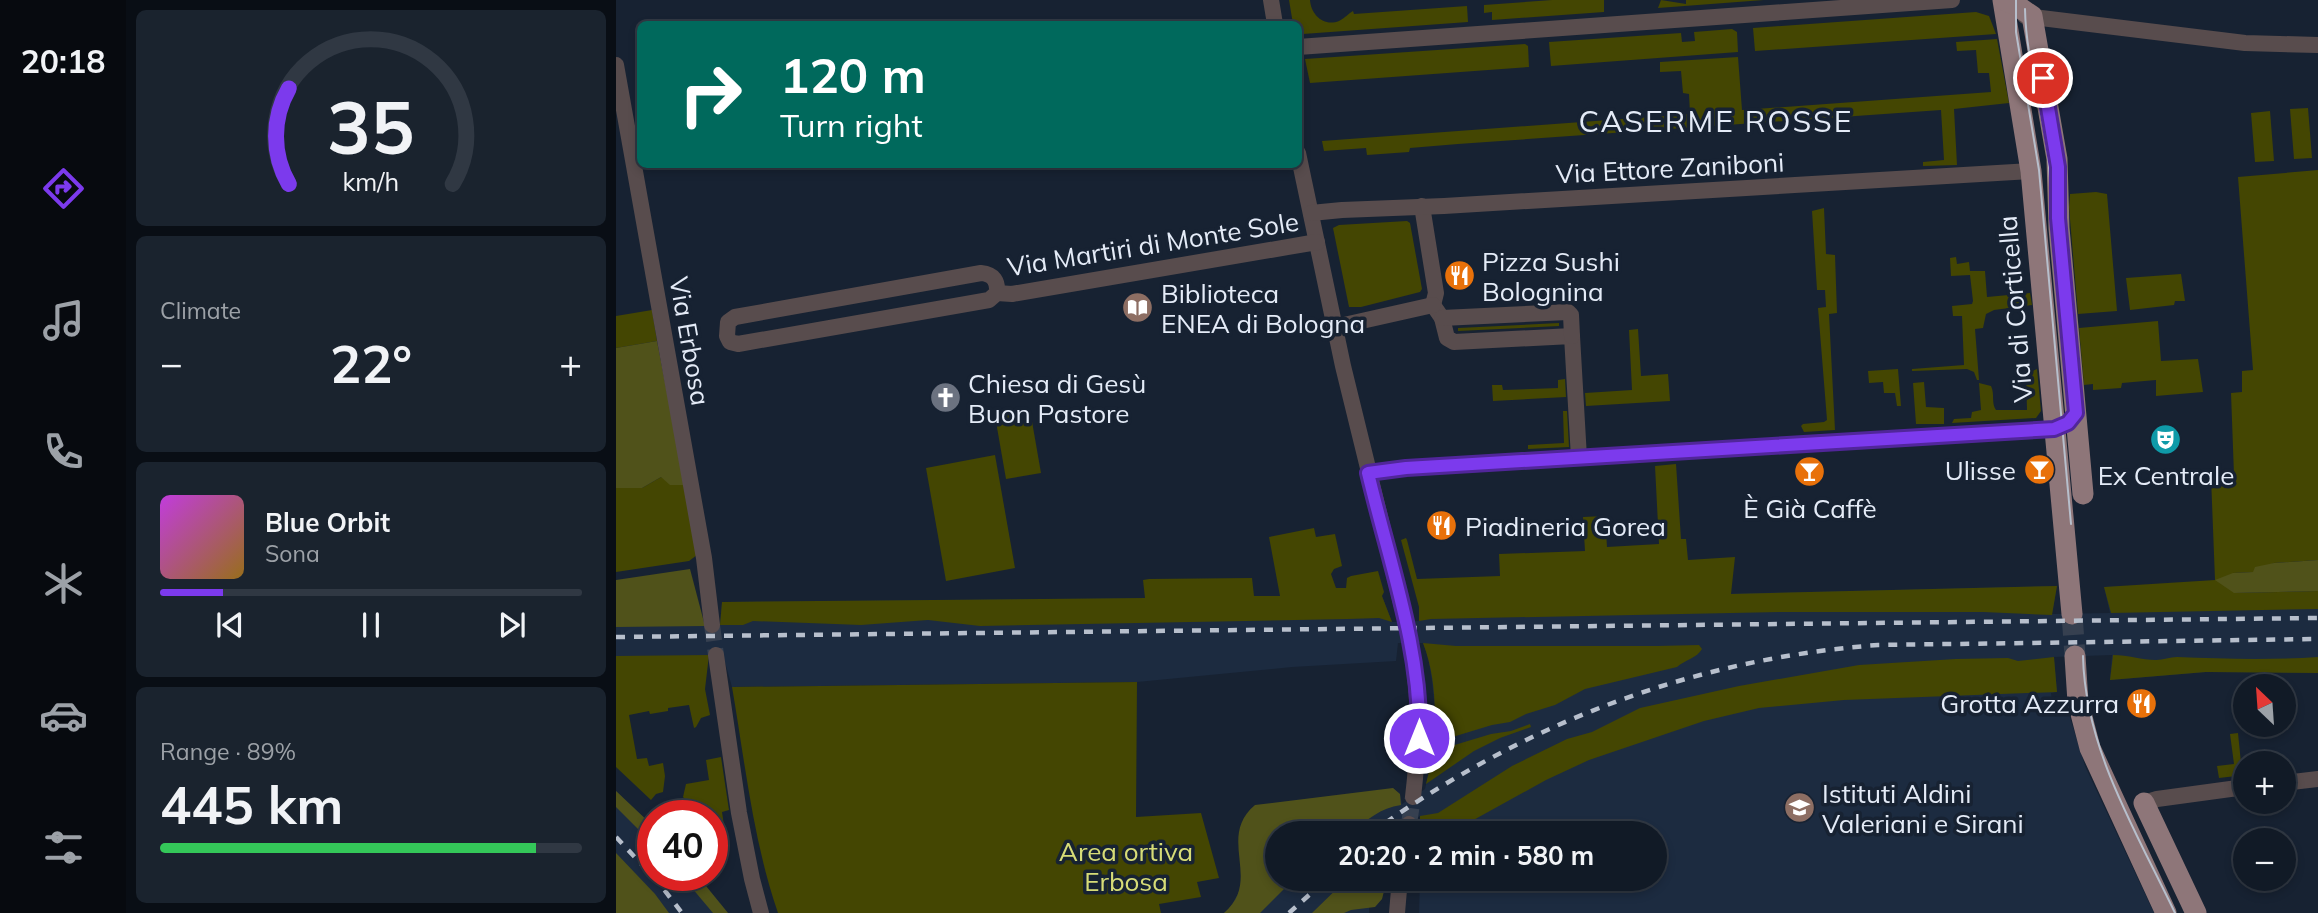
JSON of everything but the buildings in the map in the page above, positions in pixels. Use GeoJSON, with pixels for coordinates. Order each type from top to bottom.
{"type":"FeatureCollection","features":[{"type":"Feature","properties":{"kind":"main road"},"geometry":{"type":"LineString","coordinates":[[2003,0],[2032,16]]}},
{"type":"Feature","properties":{"kind":"main road","name":"Via di Corticella"},"geometry":{"type":"LineString","coordinates":[[2003,0],[2031,171],[2072,614]]}},
{"type":"Feature","properties":{"kind":"main road","name":"Via di Corticella"},"geometry":{"type":"LineString","coordinates":[[2032,16],[2057,159],[2058,218],[2083,494]]}},
{"type":"Feature","properties":{"kind":"main road"},"geometry":{"type":"LineString","coordinates":[[2054,429],[2068,423],[2076,413]]}},
{"type":"Feature","properties":{"kind":"main road"},"geometry":{"type":"LineString","coordinates":[[2074,656],[2078,702],[2090,748],[2166,913]]}},
{"type":"Feature","properties":{"kind":"main road"},"geometry":{"type":"LineString","coordinates":[[2144,803],[2196,913]]}},
{"type":"Feature","properties":{"kind":"street"},"geometry":{"type":"LineString","coordinates":[[1271,0],[1274,21]]}},
{"type":"Feature","properties":{"kind":"street"},"geometry":{"type":"LineString","coordinates":[[1302,47],[1845,4],[1952,0]]}},
{"type":"Feature","properties":{"kind":"street"},"geometry":{"type":"LineString","coordinates":[[2006,25],[2019,18],[2032,16],[2245,43],[2318,44]]}},
{"type":"Feature","properties":{"kind":"street","name":"Via Erbosa"},"geometry":{"type":"LineString","coordinates":[[616,65],[701,545],[712,625]]}},
{"type":"Feature","properties":{"kind":"street"},"geometry":{"type":"LineString","coordinates":[[1301,168],[1368,473],[1408,631],[1418,688],[1419,738],[1413,797]]}},
{"type":"Feature","properties":{"kind":"street","name":"Via Ettore Zaniboni"},"geometry":{"type":"LineString","coordinates":[[1311,213],[2031,171]]}},
{"type":"Feature","properties":{"kind":"street"},"geometry":{"type":"LineString","coordinates":[[1422,206],[1438,311],[1447,338],[1454,342],[1572,336]]}},
{"type":"Feature","properties":{"kind":"street","name":"Via Martiri di Monte Sole"},"geometry":{"type":"LineString","coordinates":[[997,293],[992,275],[981,273],[735,317],[728,322],[727,335],[730,342],[738,344],[989,300],[997,293],[1012,294],[1317,242]]}},
{"type":"Feature","properties":{"kind":"street"},"geometry":{"type":"LineString","coordinates":[[1335,327],[1438,311],[1568,312],[1571,315],[1579,458]]}},
{"type":"Feature","properties":{"kind":"street"},"geometry":{"type":"LineString","coordinates":[[1368,473],[1406,468],[2054,429]]}},
{"type":"Feature","properties":{"kind":"street"},"geometry":{"type":"LineString","coordinates":[[716,655],[739,813],[761,913]]}},
{"type":"Feature","properties":{"kind":"street"},"geometry":{"type":"LineString","coordinates":[[2296,782],[2318,779]]}},
{"type":"Feature","properties":{"kind":"street"},"geometry":{"type":"LineString","coordinates":[[2144,803],[2233,790]]}},
{"type":"Feature","properties":{"kind":"street"},"geometry":{"type":"LineString","coordinates":[[1396,913],[1399,891]]}},
{"type":"Feature","properties":{"kind":"shaded area"},"geometry":{"type":"Polygon","coordinates":[[[657,341],[685,485],[670,485],[661,477],[642,488],[616,488],[616,348],[657,341]]]}},
{"type":"Feature","properties":{"kind":"shaded area"},"geometry":{"type":"Polygon","coordinates":[[[2318,560],[2318,591],[2234,593],[2215,580],[2233,573],[2253,572],[2255,567],[2274,563],[2318,560]]]}},
{"type":"Feature","properties":{"kind":"shaded area"},"geometry":{"type":"Polygon","coordinates":[[[690,569],[705,626],[616,627],[616,580],[690,569]]]}},
{"type":"Feature","properties":{"kind":"shaded area"},"geometry":{"type":"Polygon","coordinates":[[[2057,586],[2052,614],[2110,613],[2104,587],[2234,593],[2318,591],[2318,673],[2206,672],[2110,680],[2112,655],[2054,657],[2057,692],[2051,693],[2053,708],[2068,711],[2085,766],[2154,913],[1419,913],[1420,891],[1667,891],[1667,821],[1420,821],[1420,816],[1413,821],[1318,821],[1393,788],[1400,794],[1402,804],[1425,789],[1433,754],[1438,750],[1434,740],[1432,681],[1423,643],[1398,643],[1396,661],[1292,667],[1137,682],[732,687],[723,655],[709,655],[616,691],[616,592],[706,626],[720,625],[722,602],[1382,596],[1392,622],[1419,621],[1419,607],[1429,601],[2057,586]]]}},
{"type":"Feature","properties":{"kind":"shaded area"},"geometry":{"type":"Polygon","coordinates":[[[1393,788],[1400,794],[1401,805],[1380,811],[1367,821],[1265,821],[1265,891],[1282,891],[1260,913],[1224,913],[1235,900],[1240,887],[1239,831],[1244,818],[1255,805],[1393,788]]]}},
{"type":"Feature","properties":{"kind":"shaded area"},"geometry":{"type":"Polygon","coordinates":[[[616,791],[637,811],[637,891],[710,891],[728,913],[616,913],[616,791]]]}},
{"type":"Feature","properties":{"kind":"shaded area"},"geometry":{"type":"Polygon","coordinates":[[[616,791],[637,811],[637,828],[616,807],[616,791]]]}},
{"type":"Feature","properties":{"kind":"shaded area"},"geometry":{"type":"Polygon","coordinates":[[[616,853],[637,875],[637,891],[652,891],[669,913],[616,913],[616,853]]]}},
{"type":"Feature","properties":{"kind":"shaded area"},"geometry":{"type":"Polygon","coordinates":[[[1242,877],[1265,877],[1265,891],[1384,891],[1382,899],[1375,907],[1369,907],[1369,913],[1224,913],[1230,908],[1241,888],[1242,877]]]}},
{"type":"Feature","properties":{"kind":"shaded area"},"geometry":{"type":"Polygon","coordinates":[[[694,891],[710,891],[728,913],[713,913],[694,891]]]}},
{"type":"Feature","properties":{"kind":"shaded area"},"geometry":{"type":"Polygon","coordinates":[[[1335,891],[1384,891],[1382,899],[1375,907],[1344,913],[1312,913],[1335,891]]]}},
{"type":"Feature","properties":{"kind":"green space"},"geometry":{"type":"Polygon","coordinates":[[[1289,0],[1310,0],[1316,15],[1328,22],[1339,21],[1353,11],[1354,14],[1467,6],[1468,22],[1303,34],[1302,21],[1292,21],[1289,0]]]}},
{"type":"Feature","properties":{"kind":"green space"},"geometry":{"type":"Polygon","coordinates":[[[1552,0],[1604,0],[1604,12],[1492,20],[1492,12],[1484,13],[1484,5],[1552,0]]]}},
{"type":"Feature","properties":{"kind":"green space"},"geometry":{"type":"Polygon","coordinates":[[[1661,0],[1686,4],[1686,0],[1764,0],[1658,8],[1661,0]]]}},
{"type":"Feature","properties":{"kind":"green space"},"geometry":{"type":"Polygon","coordinates":[[[1976,12],[1989,16],[1996,34],[1755,51],[1753,28],[1976,12]]]}},
{"type":"Feature","properties":{"kind":"green space"},"geometry":{"type":"Polygon","coordinates":[[[1732,29],[1737,32],[1738,52],[1551,66],[1549,42],[1681,33],[1682,42],[1695,41],[1694,32],[1732,29]]]}},
{"type":"Feature","properties":{"kind":"green space"},"geometry":{"type":"Polygon","coordinates":[[[1997,39],[2009,103],[1954,109],[1957,165],[1923,166],[1923,162],[1944,160],[1941,110],[1458,144],[1367,155],[1366,148],[1324,151],[1322,141],[1690,114],[1689,94],[1683,93],[1681,71],[1660,72],[1660,62],[1738,57],[1742,110],[1991,92],[1989,73],[1978,73],[1976,50],[1957,51],[1956,42],[1997,39]]]}},
{"type":"Feature","properties":{"kind":"green space"},"geometry":{"type":"Polygon","coordinates":[[[1525,44],[1528,46],[1529,67],[1310,83],[1305,59],[1525,44]]]}},
{"type":"Feature","properties":{"kind":"green space"},"geometry":{"type":"Polygon","coordinates":[[[2308,108],[2312,158],[2294,159],[2290,109],[2308,108]]]}},
{"type":"Feature","properties":{"kind":"green space"},"geometry":{"type":"Polygon","coordinates":[[[2270,111],[2274,161],[2255,162],[2251,113],[2270,111]]]}},
{"type":"Feature","properties":{"kind":"green space"},"geometry":{"type":"Polygon","coordinates":[[[2318,170],[2318,560],[2274,563],[2254,572],[2233,573],[2234,593],[2318,591],[2318,609],[2111,613],[2104,587],[2215,580],[2211,477],[2234,475],[2231,393],[2242,392],[2242,371],[2253,370],[2238,177],[2318,170]]]}},
{"type":"Feature","properties":{"kind":"green space"},"geometry":{"type":"Polygon","coordinates":[[[2070,194],[2107,194],[2117,311],[2078,314],[2070,194]]]}},
{"type":"Feature","properties":{"kind":"green space"},"geometry":{"type":"Polygon","coordinates":[[[1824,208],[1826,254],[1835,255],[1837,313],[1829,314],[1835,430],[1804,432],[1801,426],[1803,424],[1827,420],[1818,308],[1826,307],[1825,290],[1817,290],[1812,211],[1824,208]]]}},
{"type":"Feature","properties":{"kind":"green space"},"geometry":{"type":"Polygon","coordinates":[[[1410,223],[1422,289],[1420,292],[1361,307],[1349,307],[1333,228],[1339,225],[1410,223]]]}},
{"type":"Feature","properties":{"kind":"green space"},"geometry":{"type":"Polygon","coordinates":[[[1956,257],[1957,264],[1969,262],[1970,271],[1985,271],[1987,297],[2030,293],[2032,305],[1994,310],[1986,314],[1983,328],[1975,329],[1979,380],[1974,372],[1967,369],[1912,371],[1964,365],[1962,316],[1953,316],[1952,306],[1972,304],[1973,301],[1970,275],[1951,276],[1950,258],[1956,257]]]}},
{"type":"Feature","properties":{"kind":"green space"},"geometry":{"type":"Polygon","coordinates":[[[2181,274],[2185,301],[2175,301],[2174,305],[2130,310],[2126,278],[2181,274]]]}},
{"type":"Feature","properties":{"kind":"green space"},"geometry":{"type":"Polygon","coordinates":[[[652,310],[657,341],[616,348],[616,316],[652,310]]]}},
{"type":"Feature","properties":{"kind":"green space"},"geometry":{"type":"Polygon","coordinates":[[[2158,321],[2161,361],[2198,359],[2203,392],[2156,396],[2156,380],[2122,383],[2121,388],[2093,390],[2093,384],[2084,385],[2079,328],[2158,321]]]}},
{"type":"Feature","properties":{"kind":"green space"},"geometry":{"type":"Polygon","coordinates":[[[1559,323],[1559,326],[1458,331],[1458,328],[1559,323]]]}},
{"type":"Feature","properties":{"kind":"green space"},"geometry":{"type":"Polygon","coordinates":[[[1638,329],[1641,376],[1668,374],[1670,401],[1586,406],[1585,393],[1632,390],[1629,330],[1638,329]]]}},
{"type":"Feature","properties":{"kind":"green space"},"geometry":{"type":"Polygon","coordinates":[[[1898,369],[1901,406],[1897,406],[1895,393],[1884,393],[1883,382],[1869,383],[1868,371],[1898,369]]]}},
{"type":"Feature","properties":{"kind":"green space"},"geometry":{"type":"Polygon","coordinates":[[[2037,369],[2041,411],[2036,418],[1952,423],[1954,419],[1971,418],[1972,412],[1981,410],[1979,383],[1991,386],[1996,410],[2027,410],[2026,374],[2037,369]]]}},
{"type":"Feature","properties":{"kind":"green space"},"geometry":{"type":"Polygon","coordinates":[[[1565,379],[1566,397],[1493,401],[1492,385],[1502,385],[1503,390],[1558,388],[1558,380],[1565,379]]]}},
{"type":"Feature","properties":{"kind":"green space"},"geometry":{"type":"Polygon","coordinates":[[[1924,382],[1926,407],[1944,408],[1944,424],[1916,424],[1913,383],[1924,382]]]}},
{"type":"Feature","properties":{"kind":"green space"},"geometry":{"type":"Polygon","coordinates":[[[1030,410],[1041,473],[1006,479],[995,416],[1030,410]]]}},
{"type":"Feature","properties":{"kind":"green space"},"geometry":{"type":"Polygon","coordinates":[[[1563,411],[1567,411],[1569,447],[1528,449],[1528,445],[1564,443],[1563,411]]]}},
{"type":"Feature","properties":{"kind":"green space"},"geometry":{"type":"Polygon","coordinates":[[[995,455],[1015,568],[946,581],[926,468],[995,455]]]}},
{"type":"Feature","properties":{"kind":"green space"},"geometry":{"type":"Polygon","coordinates":[[[1676,464],[1681,539],[1686,539],[1688,560],[1735,557],[1731,594],[2057,586],[2052,615],[1983,612],[1781,612],[1419,621],[1419,607],[1401,540],[1407,540],[1417,579],[1500,576],[1499,554],[1585,551],[1583,517],[1605,516],[1607,547],[1659,544],[1655,466],[1676,464]]]}},
{"type":"Feature","properties":{"kind":"green space"},"geometry":{"type":"Polygon","coordinates":[[[661,477],[685,485],[697,555],[689,561],[616,572],[616,488],[642,488],[661,477]]]}},
{"type":"Feature","properties":{"kind":"green space"},"geometry":{"type":"Polygon","coordinates":[[[1314,528],[1316,537],[1335,534],[1342,566],[1334,569],[1331,574],[1336,588],[1346,588],[1347,578],[1351,576],[1378,571],[1384,592],[1382,596],[1392,622],[1379,618],[980,626],[928,620],[861,625],[753,621],[743,625],[720,625],[722,602],[1145,598],[1143,580],[1149,579],[1252,578],[1254,596],[1280,596],[1269,537],[1314,528]]]}},
{"type":"Feature","properties":{"kind":"green space"},"geometry":{"type":"Polygon","coordinates":[[[1423,643],[1456,646],[1699,645],[1702,649],[1677,667],[1585,689],[1555,705],[1510,722],[1436,742],[1432,679],[1423,643]]]}},
{"type":"Feature","properties":{"kind":"green space"},"geometry":{"type":"Polygon","coordinates":[[[709,655],[705,689],[710,715],[701,718],[696,727],[694,728],[689,705],[650,714],[649,711],[629,715],[637,759],[647,758],[649,766],[663,763],[663,792],[656,794],[651,800],[616,767],[616,656],[709,655]]]}},
{"type":"Feature","properties":{"kind":"green space"},"geometry":{"type":"Polygon","coordinates":[[[2113,655],[2156,660],[2177,657],[2318,657],[2318,673],[2206,672],[2110,680],[2113,655]]]}},
{"type":"Feature","properties":{"kind":"green space"},"geometry":{"type":"Polygon","coordinates":[[[2054,657],[2057,692],[1844,700],[1759,708],[1704,721],[1589,760],[1546,780],[1472,821],[1420,821],[1420,816],[1438,813],[1512,766],[1640,708],[1739,686],[1859,665],[1956,659],[2008,658],[2018,661],[2054,657]]]}},
{"type":"Feature","properties":{"kind":"green space","name":"Area ortiva Erbosa"},"geometry":{"type":"Polygon","coordinates":[[[1137,682],[1136,817],[1201,813],[1219,878],[1197,882],[1201,897],[1159,904],[1161,913],[778,913],[756,830],[732,687],[1137,682]]]}},
{"type":"Feature","properties":{"kind":"green space"},"geometry":{"type":"Polygon","coordinates":[[[1530,724],[1531,727],[1474,751],[1426,784],[1433,754],[1438,750],[1530,724]]]}},
{"type":"Feature","properties":{"kind":"green space"},"geometry":{"type":"Polygon","coordinates":[[[2230,734],[2238,737],[2240,751],[2233,751],[2233,756],[2230,734]]]}},
{"type":"Feature","properties":{"kind":"green space"},"geometry":{"type":"Polygon","coordinates":[[[721,757],[727,800],[686,800],[683,797],[686,784],[709,780],[706,760],[721,757]]]}},
{"type":"Feature","properties":{"kind":"green space"},"geometry":{"type":"Polygon","coordinates":[[[2233,764],[2233,776],[2219,778],[2217,766],[2233,764]]]}},
{"type":"Feature","properties":{"kind":"tunnel"},"geometry":{"type":"LineString","coordinates":[[2072,614],[2075,656]]}},
{"type":"Feature","properties":{"kind":"tunnel"},"geometry":{"type":"LineString","coordinates":[[712,625],[716,655]]}},
{"type":"Feature","properties":{"kind":"tunnel"},"geometry":{"type":"LineString","coordinates":[[1409,821],[1413,797]]}},
{"type":"Feature","properties":{"kind":"tram line"},"geometry":{"type":"LineString","coordinates":[[2016,0],[2016,32],[2039,170],[2071,524]]}},
{"type":"Feature","properties":{"kind":"tram line"},"geometry":{"type":"LineString","coordinates":[[2025,9],[2029,55],[2047,146],[2050,192]]}},
{"type":"Feature","properties":{"kind":"tram line"},"geometry":{"type":"LineString","coordinates":[[2083,656],[2086,690],[2103,757],[2129,820],[2175,913]]}},
{"type":"Feature","properties":{"kind":"railway"},"geometry":{"type":"LineString","coordinates":[[616,637],[2318,618]]}},
{"type":"Feature","properties":{"kind":"railway"},"geometry":{"type":"LineString","coordinates":[[1389,821],[1488,760],[1549,729],[1611,703],[1675,682],[1741,665],[1878,645],[2318,639]]}},
{"type":"Feature","properties":{"kind":"railway"},"geometry":{"type":"LineString","coordinates":[[616,837],[659,883],[682,913]]}},
{"type":"Feature","properties":{"kind":"railway"},"geometry":{"type":"LineString","coordinates":[[1289,913],[1314,891]]}},
{"type":"Feature","properties":{"kind":"place","name":"Pizza Sushi Bolognina"},"geometry":{"type":"Point","coordinates":[1459,276]}},
{"type":"Feature","properties":{"kind":"place","name":"Biblioteca ENEA di Bologna"},"geometry":{"type":"Point","coordinates":[1138,308]}},
{"type":"Feature","properties":{"kind":"place","name":"Chiesa di Gesù Buon Pastore"},"geometry":{"type":"Point","coordinates":[945,398]}},
{"type":"Feature","properties":{"kind":"place","name":"Ex Centrale"},"geometry":{"type":"Point","coordinates":[2166,439]}},
{"type":"Feature","properties":{"kind":"place","name":"Ulisse"},"geometry":{"type":"Point","coordinates":[2039,470]}},
{"type":"Feature","properties":{"kind":"place","name":"È Già Caffè"},"geometry":{"type":"Point","coordinates":[1810,472]}},
{"type":"Feature","properties":{"kind":"place","name":"Piadineria Gorea"},"geometry":{"type":"Point","coordinates":[1442,526]}},
{"type":"Feature","properties":{"kind":"place","name":"Grotta Azzurra"},"geometry":{"type":"Point","coordinates":[2142,703]}},
{"type":"Feature","properties":{"kind":"place","name":"Istituti Aldini Valeriani e Sirani"},"geometry":{"type":"Point","coordinates":[1799,808]}},
{"type":"Feature","properties":{"kind":"district","name":"CASERME ROSSE"},"geometry":{"type":"Point","coordinates":[1716,121]}},
{"type":"Feature","properties":{"kind":"route"},"geometry":{"type":"LineString","coordinates":[[1419,738],[1419,700],[1410,643],[1368,473],[1406,468],[2054,429],[2071,421],[2076,413],[2058,218],[2058,167],[2043,78]]}}]}
